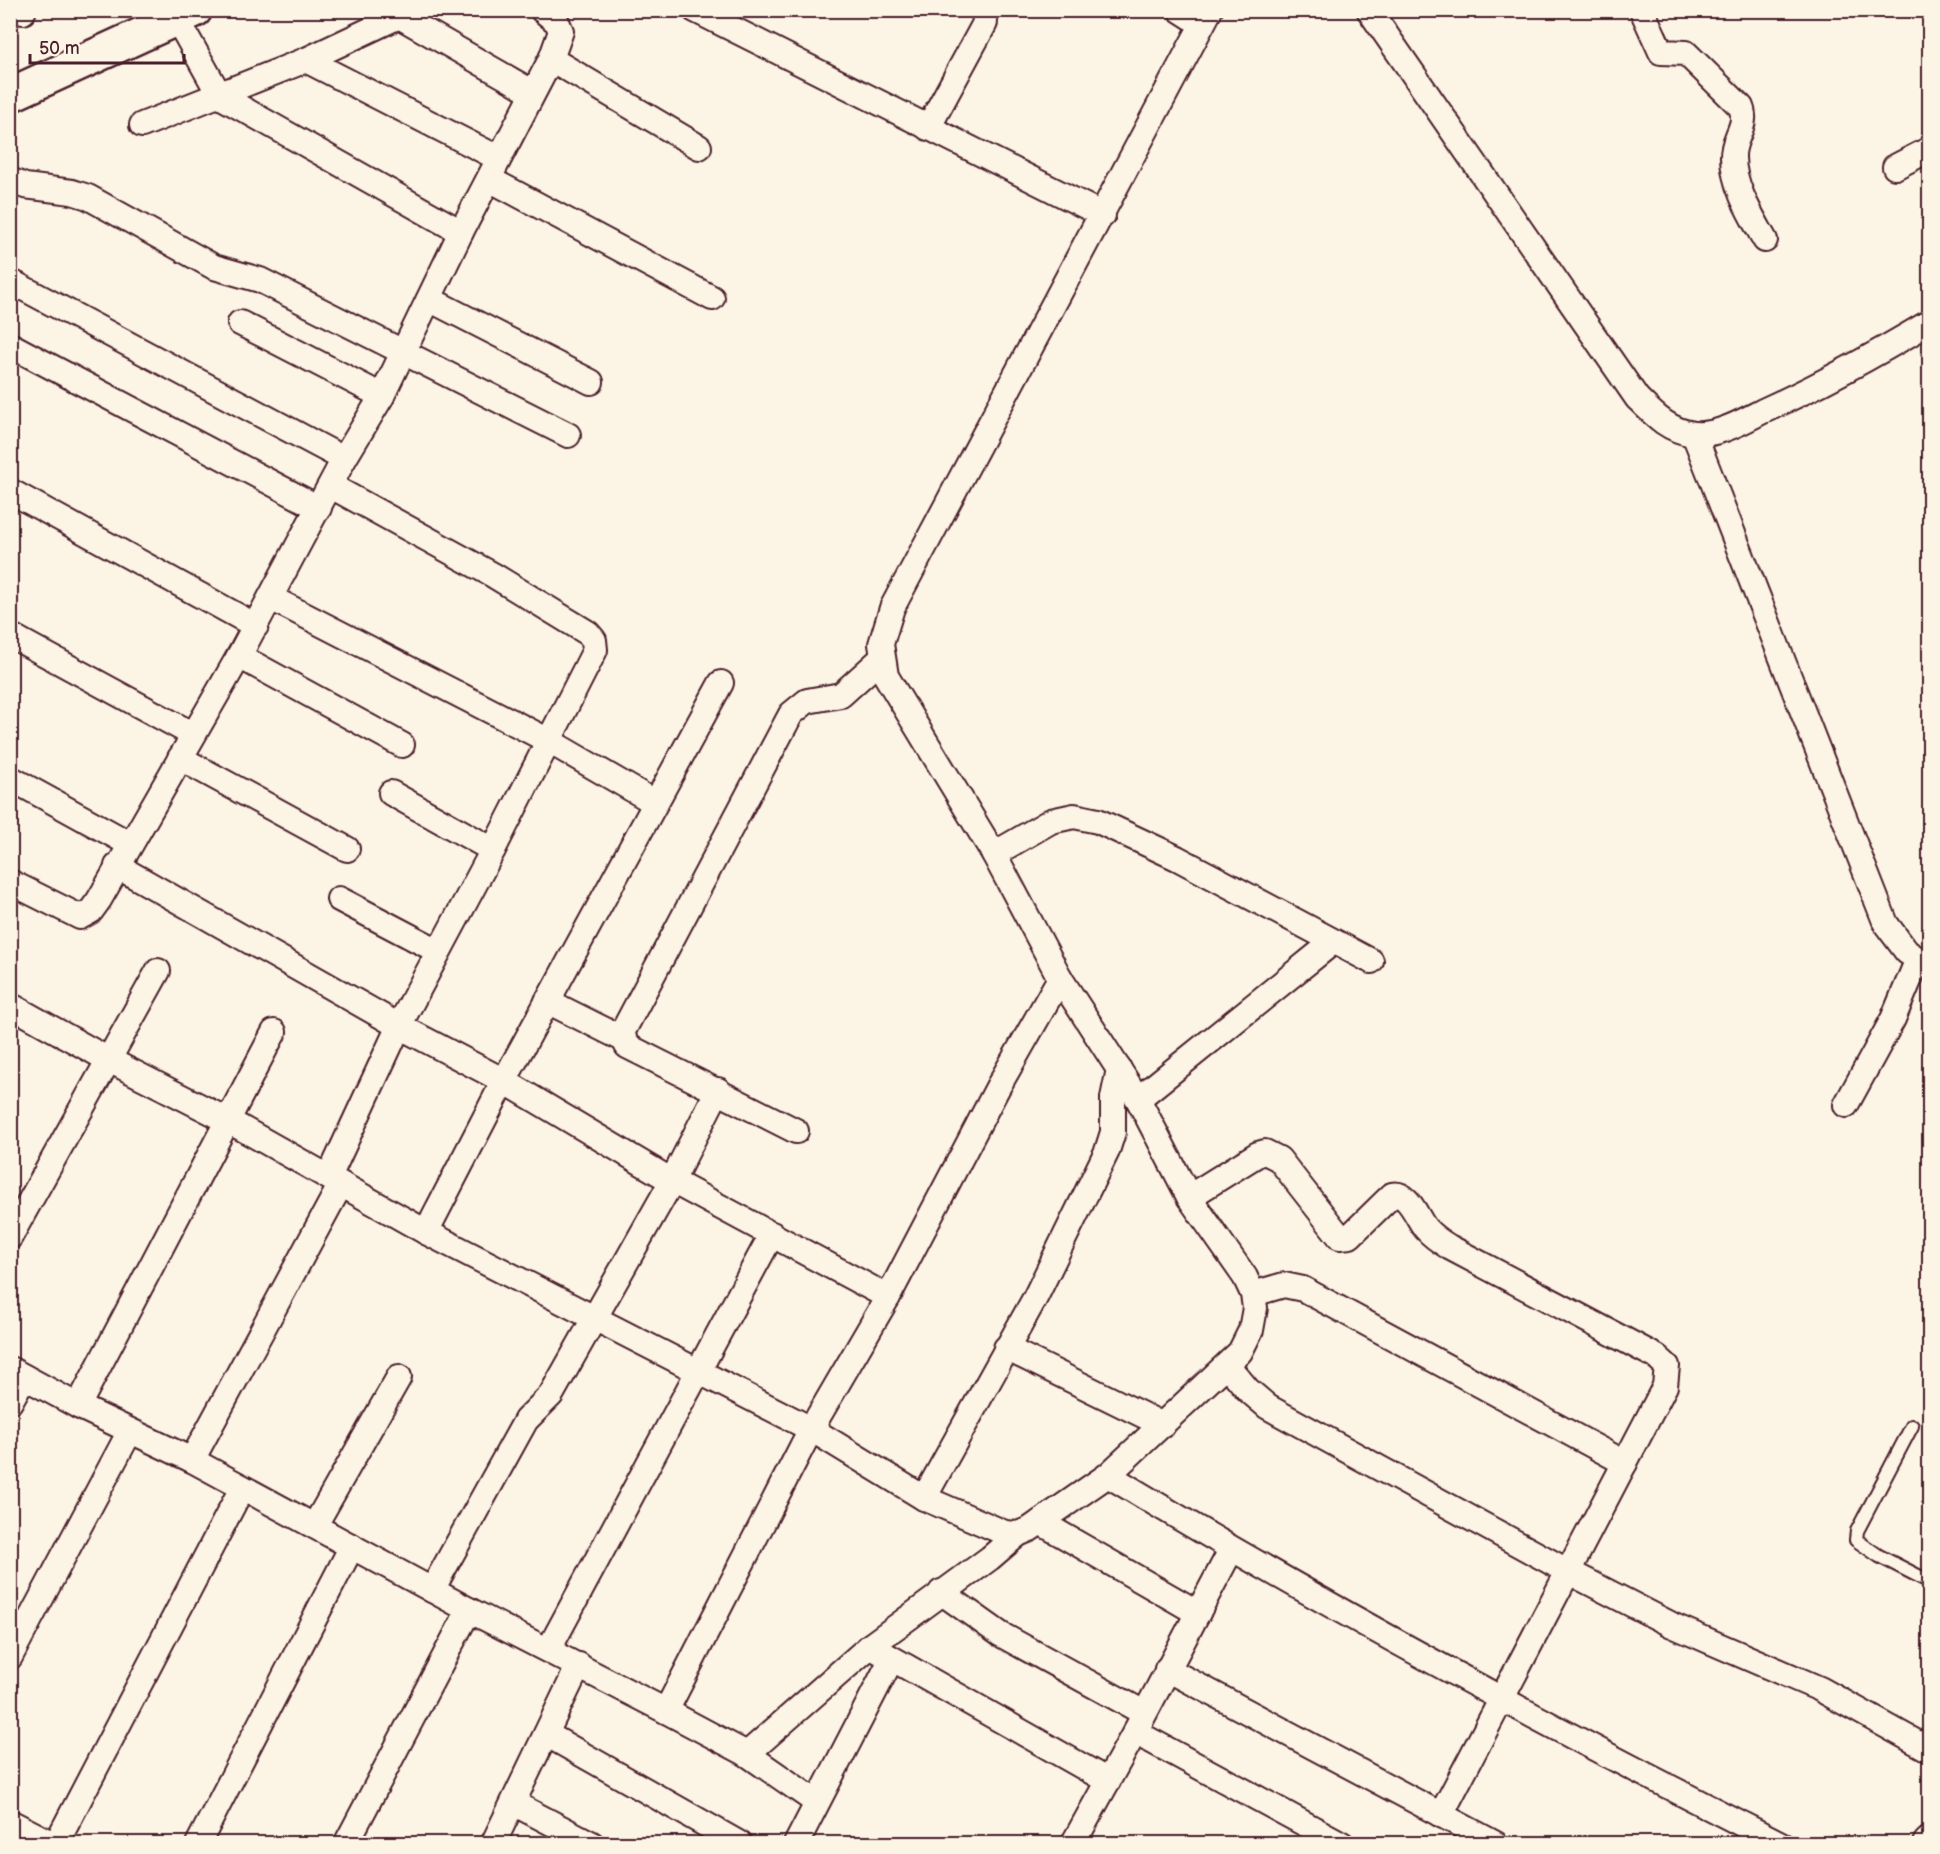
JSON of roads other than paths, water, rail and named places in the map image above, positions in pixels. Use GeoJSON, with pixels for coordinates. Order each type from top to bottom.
{"type":"FeatureCollection","features":[{"type":"Feature","properties":{"kind":"main road"},"geometry":{"type":"LineString","coordinates":[[10,95],[181,14]]}},
{"type":"Feature","properties":{"kind":"street"},"geometry":{"type":"LineString","coordinates":[[10,882],[80,917],[91,911],[256,626],[344,459],[382,396],[405,351],[461,232],[551,59],[561,31],[557,22],[542,10]]}},
{"type":"Feature","properties":{"kind":"street"},"geometry":{"type":"LineString","coordinates":[[694,10],[1103,215]]}},
{"type":"Feature","properties":{"kind":"street"},"geometry":{"type":"LineString","coordinates":[[928,128],[985,23],[984,10]]}},
{"type":"Feature","properties":{"kind":"street"},"geometry":{"type":"LineString","coordinates":[[747,1754],[870,1646],[990,1558],[1018,1534],[1040,1522],[1108,1475],[1240,1352],[1251,1330],[1255,1308],[1253,1294],[1245,1277],[1189,1197],[1138,1099],[1060,978],[994,854],[886,676],[881,644],[892,608],[1103,215],[1206,17],[1180,10]]}},
{"type":"Feature","properties":{"kind":"street"},"geometry":{"type":"LineString","coordinates":[[1369,10],[1637,398],[1659,421],[1678,430],[1694,434],[1719,431],[1823,384],[1929,322]]}},
{"type":"Feature","properties":{"kind":"street"},"geometry":{"type":"LineString","coordinates":[[1642,10],[1661,52],[1686,53],[1741,107],[1744,118],[1733,147],[1733,166],[1748,210],[1765,240]]}},
{"type":"Feature","properties":{"kind":"street"},"geometry":{"type":"LineString","coordinates":[[181,14],[220,96],[461,232]]}},
{"type":"Feature","properties":{"kind":"street"},"geometry":{"type":"LineString","coordinates":[[142,125],[306,60],[407,14],[532,92]]}},
{"type":"Feature","properties":{"kind":"street"},"geometry":{"type":"LineString","coordinates":[[551,59],[699,147]]}},
{"type":"Feature","properties":{"kind":"street"},"geometry":{"type":"LineString","coordinates":[[306,60],[712,298]]}},
{"type":"Feature","properties":{"kind":"street"},"geometry":{"type":"LineString","coordinates":[[1895,167],[1929,149]]}},
{"type":"Feature","properties":{"kind":"street"},"geometry":{"type":"LineString","coordinates":[[10,180],[25,186],[72,192],[88,197],[214,267],[260,280],[568,435]]}},
{"type":"Feature","properties":{"kind":"street"},"geometry":{"type":"LineString","coordinates":[[10,281],[344,459]]}},
{"type":"Feature","properties":{"kind":"street"},"geometry":{"type":"LineString","coordinates":[[429,299],[591,382]]}},
{"type":"Feature","properties":{"kind":"street"},"geometry":{"type":"LineString","coordinates":[[240,322],[382,396]]}},
{"type":"Feature","properties":{"kind":"street"},"geometry":{"type":"LineString","coordinates":[[10,345],[319,508]]}},
{"type":"Feature","properties":{"kind":"street"},"geometry":{"type":"LineString","coordinates":[[1694,434],[1886,924],[1896,940],[1924,963],[1846,1106]]}},
{"type":"Feature","properties":{"kind":"street"},"geometry":{"type":"LineString","coordinates":[[192,1460],[335,1180],[399,1026],[493,850],[595,650],[594,640],[588,633],[493,575],[331,486]]}},
{"type":"Feature","properties":{"kind":"street"},"geometry":{"type":"LineString","coordinates":[[10,491],[256,626]]}},
{"type":"Feature","properties":{"kind":"street"},"geometry":{"type":"LineString","coordinates":[[271,598],[549,741],[654,802]]}},
{"type":"Feature","properties":{"kind":"street"},"geometry":{"type":"LineString","coordinates":[[10,635],[192,734]]}},
{"type":"Feature","properties":{"kind":"street"},"geometry":{"type":"LineString","coordinates":[[239,656],[402,745]]}},
{"type":"Feature","properties":{"kind":"street"},"geometry":{"type":"LineString","coordinates":[[623,1039],[625,1025],[791,714],[807,701],[841,695],[882,658]]}},
{"type":"Feature","properties":{"kind":"street"},"geometry":{"type":"LineString","coordinates":[[426,1232],[504,1081],[654,802],[668,783],[721,683]]}},
{"type":"Feature","properties":{"kind":"street"},"geometry":{"type":"LineString","coordinates":[[180,758],[346,849]]}},
{"type":"Feature","properties":{"kind":"street"},"geometry":{"type":"LineString","coordinates":[[10,778],[130,844]]}},
{"type":"Feature","properties":{"kind":"street"},"geometry":{"type":"LineString","coordinates":[[391,793],[493,850]]}},
{"type":"Feature","properties":{"kind":"street"},"geometry":{"type":"LineString","coordinates":[[994,854],[1051,821],[1067,817],[1086,817],[1177,858],[1371,961]]}},
{"type":"Feature","properties":{"kind":"street"},"geometry":{"type":"LineString","coordinates":[[117,866],[399,1026],[504,1081],[672,1180],[888,1297]]}},
{"type":"Feature","properties":{"kind":"street"},"geometry":{"type":"LineString","coordinates":[[339,900],[438,951]]}},
{"type":"Feature","properties":{"kind":"street"},"geometry":{"type":"LineString","coordinates":[[1138,1099],[1334,942]]}},
{"type":"Feature","properties":{"kind":"street"},"geometry":{"type":"LineString","coordinates":[[10,1237],[158,971]]}},
{"type":"Feature","properties":{"kind":"street"},"geometry":{"type":"LineString","coordinates":[[666,1711],[811,1430],[888,1297],[993,1097],[1060,978]]}},
{"type":"Feature","properties":{"kind":"street"},"geometry":{"type":"LineString","coordinates":[[547,1001],[623,1039],[627,1046],[796,1131]]}},
{"type":"Feature","properties":{"kind":"street"},"geometry":{"type":"LineString","coordinates":[[10,1005],[109,1060],[226,1120],[426,1232],[811,1430],[924,1498],[1005,1533],[1018,1534]]}},
{"type":"Feature","properties":{"kind":"street"},"geometry":{"type":"LineString","coordinates":[[78,1406],[274,1032]]}},
{"type":"Feature","properties":{"kind":"street"},"geometry":{"type":"LineString","coordinates":[[924,1498],[1035,1298],[1107,1151],[1113,1132],[1113,1098],[1119,1069]]}},
{"type":"Feature","properties":{"kind":"street"},"geometry":{"type":"LineString","coordinates":[[432,1590],[526,1420],[551,1395],[672,1180],[718,1090]]}},
{"type":"Feature","properties":{"kind":"street"},"geometry":{"type":"LineString","coordinates":[[1189,1197],[1258,1154],[1265,1152],[1279,1159],[1340,1237],[1350,1236],[1392,1195],[1404,1197],[1426,1229],[1449,1247],[1664,1361],[1668,1372],[1665,1386],[1441,1815]]}},
{"type":"Feature","properties":{"kind":"street"},"geometry":{"type":"LineString","coordinates":[[549,1649],[696,1371],[772,1234]]}},
{"type":"Feature","properties":{"kind":"street"},"geometry":{"type":"LineString","coordinates":[[1253,1294],[1284,1286],[1303,1290],[1625,1463]]}},
{"type":"Feature","properties":{"kind":"street"},"geometry":{"type":"LineString","coordinates":[[1006,1348],[1163,1425]]}},
{"type":"Feature","properties":{"kind":"street"},"geometry":{"type":"LineString","coordinates":[[1227,1365],[1248,1390],[1268,1407],[1569,1572],[1672,1625],[1811,1684],[1929,1750]]}},
{"type":"Feature","properties":{"kind":"street"},"geometry":{"type":"LineString","coordinates":[[10,1402],[17,1373],[78,1406],[192,1460],[469,1610],[549,1649],[747,1754],[816,1802]]}},
{"type":"Feature","properties":{"kind":"street"},"geometry":{"type":"LineString","coordinates":[[315,1525],[399,1377]]}},
{"type":"Feature","properties":{"kind":"street"},"geometry":{"type":"LineString","coordinates":[[10,1657],[130,1431]]}},
{"type":"Feature","properties":{"kind":"street"},"geometry":{"type":"LineString","coordinates":[[1108,1475],[1231,1550],[1502,1699],[1781,1844]]}},
{"type":"Feature","properties":{"kind":"street"},"geometry":{"type":"LineString","coordinates":[[10,1822],[54,1844],[242,1488]]}},
{"type":"Feature","properties":{"kind":"street"},"geometry":{"type":"LineString","coordinates":[[1040,1522],[1198,1613]]}},
{"type":"Feature","properties":{"kind":"street"},"geometry":{"type":"LineString","coordinates":[[198,1844],[352,1546]]}},
{"type":"Feature","properties":{"kind":"street"},"geometry":{"type":"LineString","coordinates":[[1073,1844],[1231,1550]]}},
{"type":"Feature","properties":{"kind":"street"},"geometry":{"type":"LineString","coordinates":[[941,1592],[1000,1634],[1140,1722],[1342,1844]]}},
{"type":"Feature","properties":{"kind":"street"},"geometry":{"type":"LineString","coordinates":[[346,1844],[469,1610]]}},
{"type":"Feature","properties":{"kind":"street"},"geometry":{"type":"LineString","coordinates":[[870,1646],[891,1660],[1108,1781]]}},
{"type":"Feature","properties":{"kind":"street"},"geometry":{"type":"LineString","coordinates":[[796,1844],[891,1660]]}},
{"type":"Feature","properties":{"kind":"street"},"geometry":{"type":"LineString","coordinates":[[493,1844],[548,1735],[579,1665]]}},
{"type":"Feature","properties":{"kind":"street"},"geometry":{"type":"LineString","coordinates":[[1167,1669],[1497,1844]]}},
{"type":"Feature","properties":{"kind":"street"},"geometry":{"type":"LineString","coordinates":[[548,1735],[740,1844]]}},
{"type":"Feature","properties":{"kind":"street"},"geometry":{"type":"LineString","coordinates":[[514,1804],[592,1844]]}},
{"type":"Feature","properties":{"kind":"lane"},"geometry":{"type":"LineString","coordinates":[[1912,1426],[1857,1531],[1856,1539],[1879,1557],[1929,1582]]}}]}
